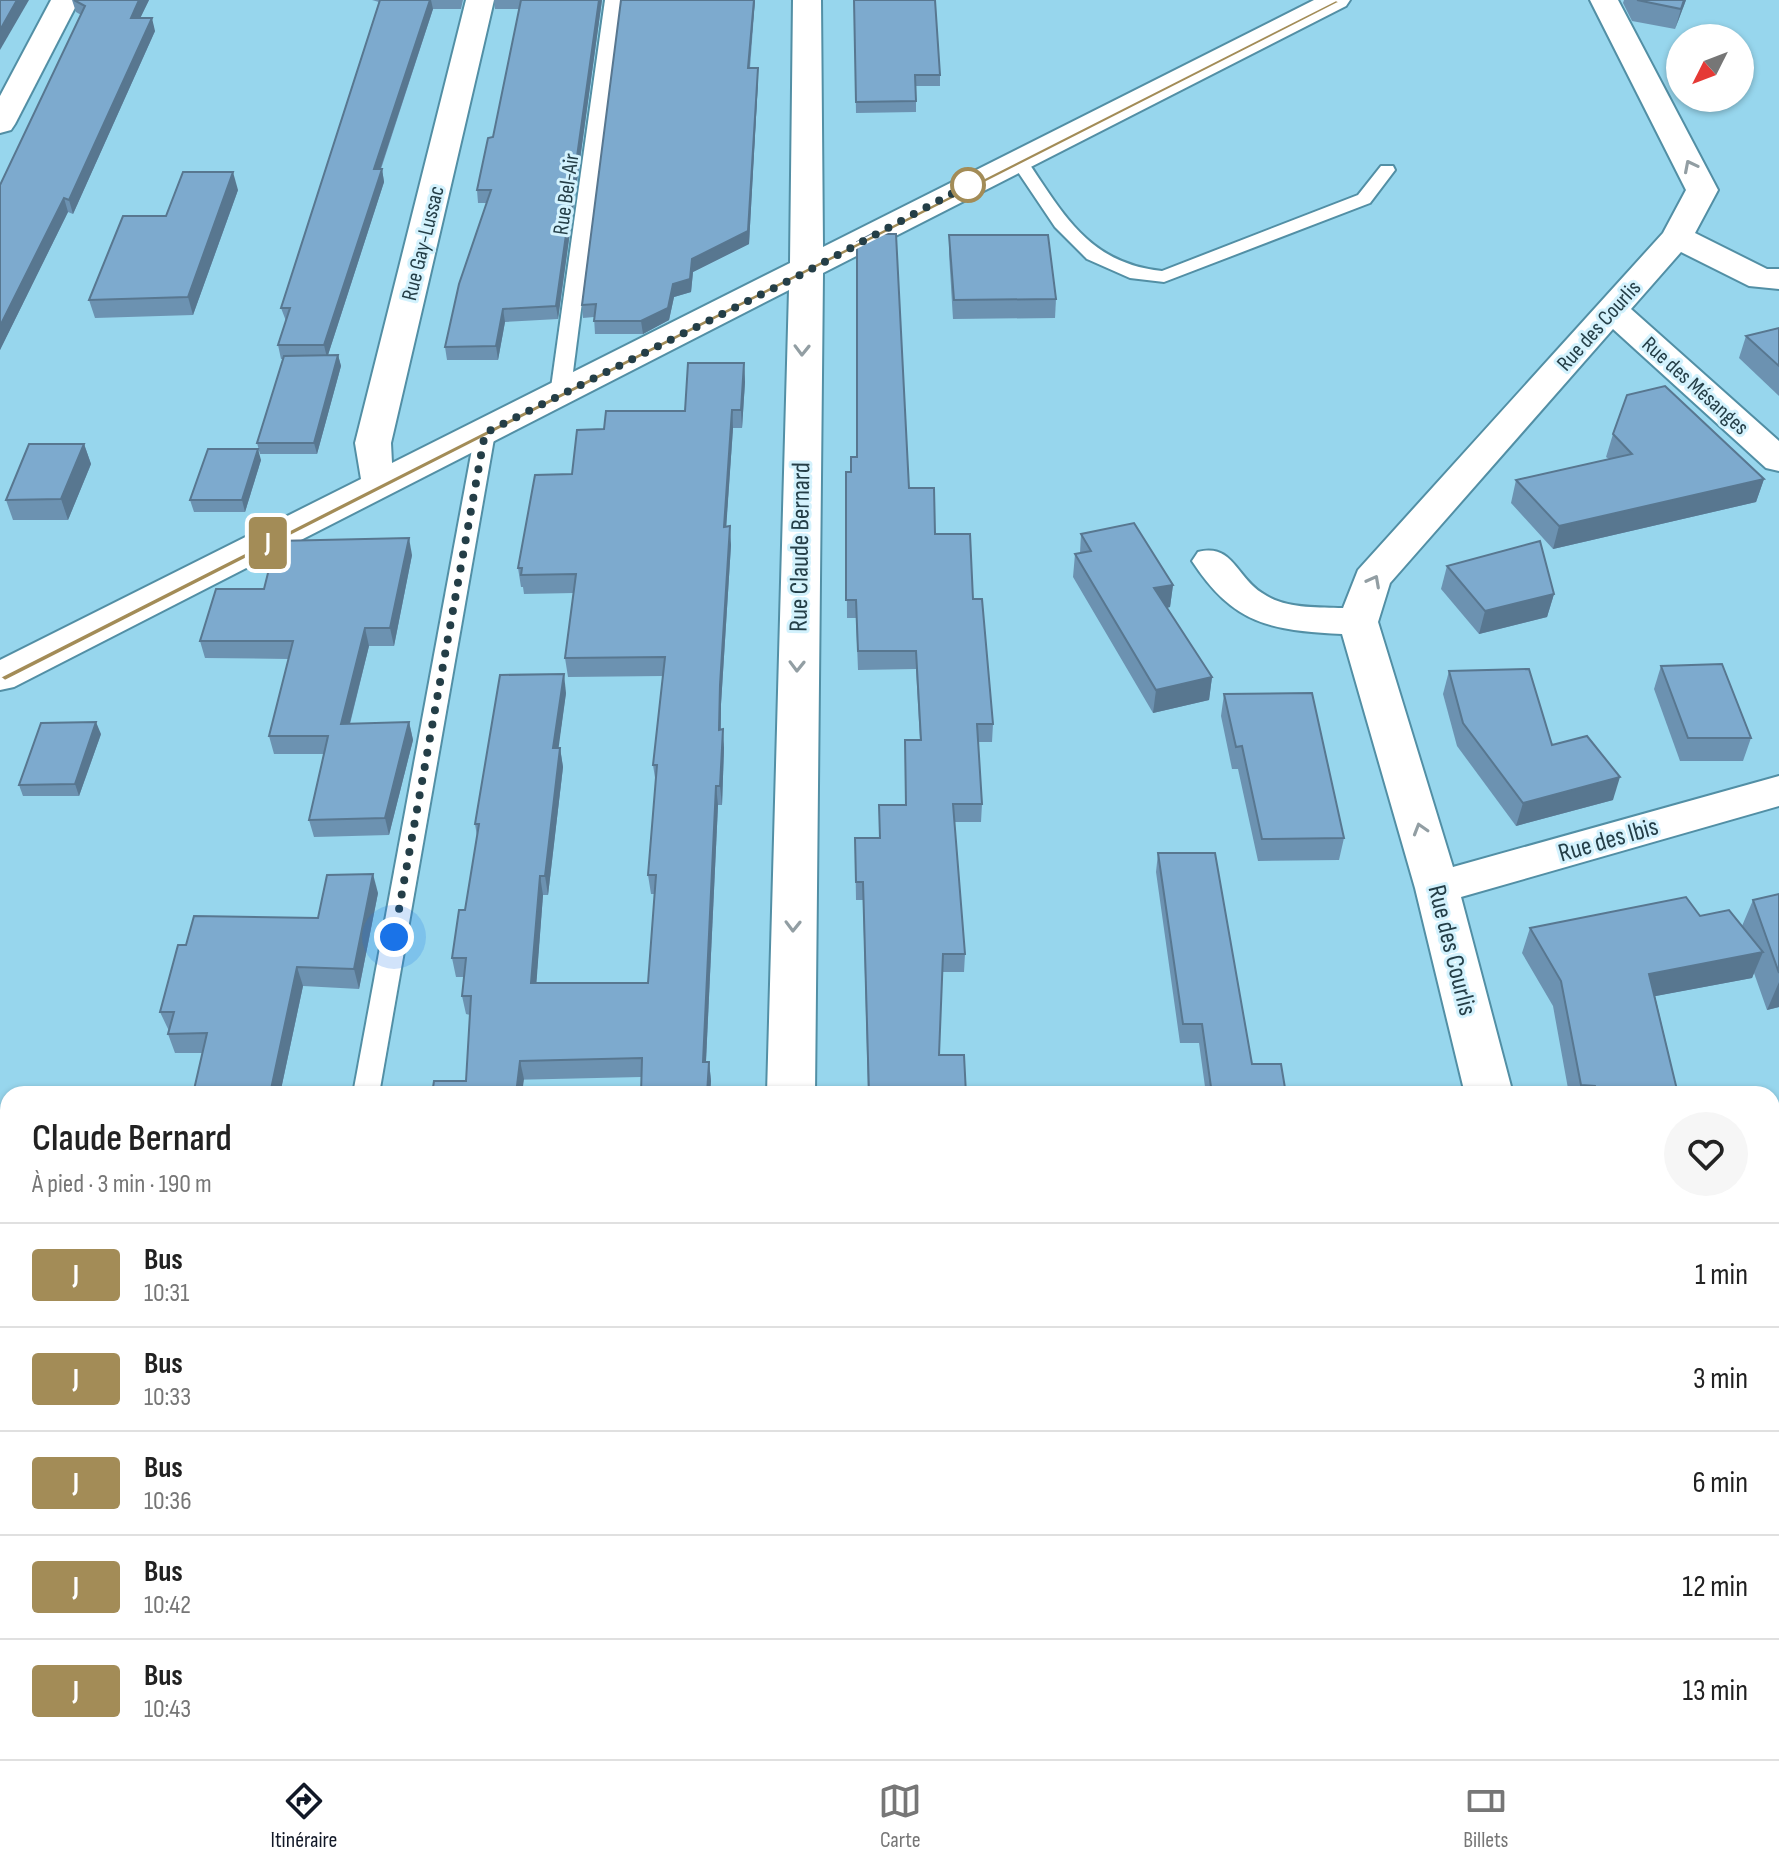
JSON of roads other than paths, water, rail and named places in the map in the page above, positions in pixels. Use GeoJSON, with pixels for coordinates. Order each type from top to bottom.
{"type":"FeatureCollection","features":[{"type":"Feature","properties":{"kind":"street"},"geometry":{"type":"LineString","coordinates":[[0,124],[65,0]]}},
{"type":"Feature","properties":{"kind":"street","name":"Rue Gay-Lussac"},"geometry":{"type":"LineString","coordinates":[[381,485],[374,463],[373,443],[480,0]]}},
{"type":"Feature","properties":{"kind":"street","name":"Rue Claude Bernard"},"geometry":{"type":"LineString","coordinates":[[791,1086],[806,272],[807,0]]}},
{"type":"Feature","properties":{"kind":"street"},"geometry":{"type":"LineString","coordinates":[[0,677],[806,272],[1018,160],[1336,0]]}},
{"type":"Feature","properties":{"kind":"street","name":"Rue des Courlis"},"geometry":{"type":"LineString","coordinates":[[1487,1086],[1437,888],[1358,622],[1372,579],[1677,237],[1702,190],[1604,0]]}},
{"type":"Feature","properties":{"kind":"street"},"geometry":{"type":"LineString","coordinates":[[1677,237],[1761,279],[1779,279]]}},
{"type":"Feature","properties":{"kind":"street","name":"Rue des Mésanges"},"geometry":{"type":"LineString","coordinates":[[1612,310],[1779,460]]}},
{"type":"Feature","properties":{"kind":"street"},"geometry":{"type":"LineString","coordinates":[[1211,561],[1247,602],[1288,618],[1358,622]]}},
{"type":"Feature","properties":{"kind":"street","name":"Rue des Ibis"},"geometry":{"type":"LineString","coordinates":[[1437,888],[1779,791]]}},
{"type":"Feature","properties":{"kind":"lane","name":"Rue Bel-Air"},"geometry":{"type":"LineString","coordinates":[[560,395],[613,0]]}},
{"type":"Feature","properties":{"kind":"lane"},"geometry":{"type":"LineString","coordinates":[[1018,160],[1085,249],[1108,267],[1134,276],[1164,277],[1364,199],[1387,170]]}},
{"type":"Feature","properties":{"kind":"lane"},"geometry":{"type":"LineString","coordinates":[[367,1086],[485,433]]}}]}
